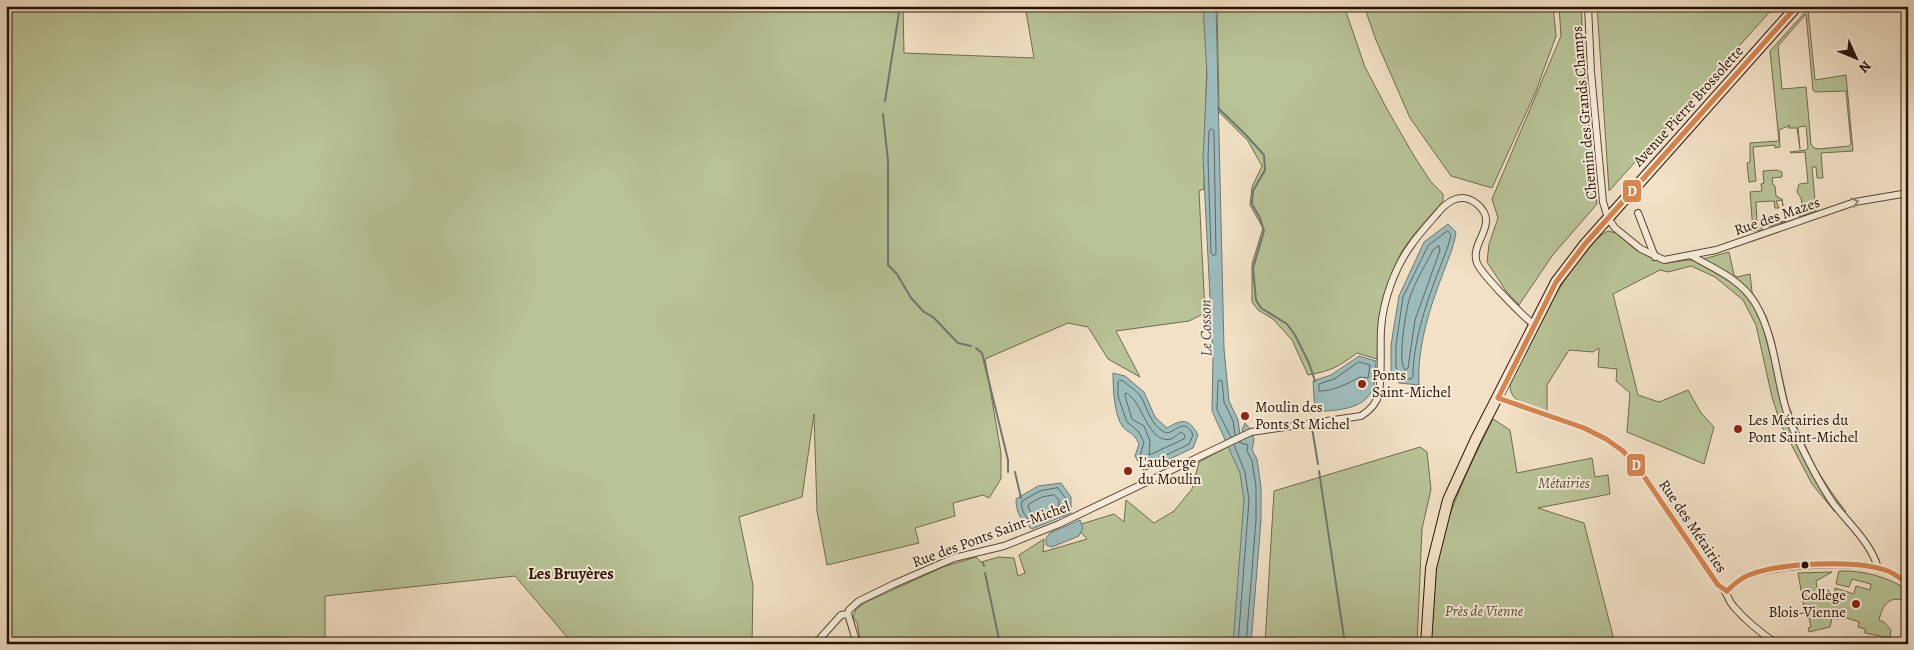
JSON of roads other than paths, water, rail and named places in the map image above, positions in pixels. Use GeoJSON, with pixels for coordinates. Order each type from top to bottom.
{"type":"FeatureCollection","features":[{"type":"Feature","properties":{"kind":"main road","name":"Avenue Pierre Brossolette"},"geometry":{"type":"LineString","coordinates":[[1426,644],[1432,568],[1448,500],[1556,282],[1585,244],[1797,6]]}},
{"type":"Feature","properties":{"kind":"street","name":"Chemin des Grands Champs"},"geometry":{"type":"LineString","coordinates":[[1588,6],[1591,72],[1603,202],[1608,218]]}},
{"type":"Feature","properties":{"kind":"street","name":"Rue des Mazes"},"geometry":{"type":"LineString","coordinates":[[1608,218],[1615,228],[1631,242],[1664,260],[1692,256],[1745,241],[1855,202],[1908,193]]}},
{"type":"Feature","properties":{"kind":"street","name":"Rue des Ponts Saint-Michel"},"geometry":{"type":"LineString","coordinates":[[815,644],[841,615],[848,614],[849,610],[858,601],[954,558],[1004,546],[1059,524],[1252,432],[1351,419],[1361,416],[1369,410],[1379,394],[1381,326],[1385,304],[1396,272],[1411,244],[1443,206],[1452,199],[1460,197],[1469,199],[1483,211],[1486,227],[1476,252],[1478,266],[1521,314],[1534,324]]}},
{"type":"Feature","properties":{"kind":"street"},"geometry":{"type":"LineString","coordinates":[[1638,214],[1655,256]]}},
{"type":"Feature","properties":{"kind":"street"},"geometry":{"type":"LineString","coordinates":[[1692,256],[1730,276],[1755,303],[1771,344],[1787,418],[1821,484],[1870,549],[1875,557],[1878,568]]}},
{"type":"Feature","properties":{"kind":"street","name":"Rue des Métairies"},"geometry":{"type":"LineString","coordinates":[[1498,398],[1584,428],[1606,439],[1623,451],[1639,469],[1709,573],[1718,585],[1727,591],[1732,605],[1777,644]]}},
{"type":"Feature","properties":{"kind":"street"},"geometry":{"type":"LineString","coordinates":[[1727,591],[1736,581],[1751,574],[1794,567],[1849,564],[1862,564],[1888,571],[1908,583]]}},
{"type":"Feature","properties":{"kind":"street"},"geometry":{"type":"LineString","coordinates":[[848,614],[857,644]]}},
{"type":"Feature","properties":{"kind":"water"},"geometry":{"type":"Polygon","coordinates":[[[1203,6],[1216,6],[1224,349],[1229,401],[1238,420],[1240,434],[1245,438],[1242,430],[1245,423],[1251,430],[1254,440],[1252,450],[1257,459],[1261,487],[1261,520],[1251,644],[1233,644],[1244,500],[1240,473],[1212,411],[1213,356],[1203,159],[1207,74],[1203,6]]]}},
{"type":"Feature","properties":{"kind":"water"},"geometry":{"type":"Polygon","coordinates":[[[1448,224],[1456,232],[1455,238],[1425,329],[1420,357],[1419,385],[1399,383],[1391,370],[1391,345],[1399,296],[1424,242],[1448,224]]]}},
{"type":"Feature","properties":{"kind":"water"},"geometry":{"type":"Polygon","coordinates":[[[1359,356],[1376,361],[1374,385],[1369,396],[1348,408],[1315,412],[1313,381],[1331,375],[1359,356]]]}},
{"type":"Feature","properties":{"kind":"water"},"geometry":{"type":"Polygon","coordinates":[[[1113,373],[1125,376],[1144,392],[1155,417],[1167,428],[1181,422],[1191,425],[1198,435],[1193,448],[1144,471],[1135,456],[1139,444],[1133,435],[1123,427],[1118,416],[1113,386],[1113,373]]]}},
{"type":"Feature","properties":{"kind":"water"},"geometry":{"type":"Polygon","coordinates":[[[1061,483],[1071,497],[1071,513],[1032,529],[1020,516],[1016,499],[1038,486],[1061,483]]]}},
{"type":"Feature","properties":{"kind":"water"},"geometry":{"type":"Polygon","coordinates":[[[1080,520],[1083,528],[1079,536],[1052,547],[1046,545],[1046,538],[1050,533],[1080,520]]]}},
{"type":"Feature","properties":{"kind":"waterway"},"geometry":{"type":"LineString","coordinates":[[885,101],[900,6]]}},
{"type":"Feature","properties":{"kind":"waterway"},"geometry":{"type":"LineString","coordinates":[[1218,108],[1264,155],[1265,170],[1253,191],[1252,204],[1260,218],[1264,231],[1253,268],[1256,300],[1261,308],[1287,324],[1295,335],[1309,363],[1315,381]]}},
{"type":"Feature","properties":{"kind":"waterway"},"geometry":{"type":"LineString","coordinates":[[883,114],[888,161],[888,265],[897,274],[911,298],[924,312],[933,317],[958,343],[971,346]]}},
{"type":"Feature","properties":{"kind":"waterway"},"geometry":{"type":"LineString","coordinates":[[976,348],[982,353],[1008,460],[1008,472]]}},
{"type":"Feature","properties":{"kind":"waterway"},"geometry":{"type":"LineString","coordinates":[[1310,413],[1310,407],[1317,406]]}},
{"type":"Feature","properties":{"kind":"waterway"},"geometry":{"type":"LineString","coordinates":[[1312,428],[1318,464]]}},
{"type":"Feature","properties":{"kind":"waterway"},"geometry":{"type":"LineString","coordinates":[[1319,471],[1345,644]]}},
{"type":"Feature","properties":{"kind":"waterway"},"geometry":{"type":"LineString","coordinates":[[1015,472],[1021,498]]}},
{"type":"Feature","properties":{"kind":"waterway"},"geometry":{"type":"LineString","coordinates":[[985,573],[1000,644]]}},
{"type":"Feature","properties":{"kind":"place","name":"Ponts Saint-Michel"},"geometry":{"type":"Point","coordinates":[1362,384]}},
{"type":"Feature","properties":{"kind":"place","name":"Moulin des Ponts St Michel"},"geometry":{"type":"Point","coordinates":[1245,416]}},
{"type":"Feature","properties":{"kind":"place","name":"Les Métairies du Pont Saint-Michel"},"geometry":{"type":"Point","coordinates":[1738,429]}},
{"type":"Feature","properties":{"kind":"place","name":"L'auberge du Moulin"},"geometry":{"type":"Point","coordinates":[1128,471]}},
{"type":"Feature","properties":{"kind":"place","name":"Collège Blois-Vienne"},"geometry":{"type":"Point","coordinates":[1856,604]}},
{"type":"Feature","properties":{"kind":"district","name":"Les Bruyères"},"geometry":{"type":"Point","coordinates":[571,574]}},
{"type":"Feature","properties":{"kind":"water label","name":"Le Cosson"},"geometry":{"type":"Point","coordinates":[1206,328]}},
{"type":"Feature","properties":{"kind":"park label","name":"Métairies"},"geometry":{"type":"Point","coordinates":[1564,483]}},
{"type":"Feature","properties":{"kind":"park label","name":"Près de Vienne"},"geometry":{"type":"Point","coordinates":[1484,611]}}]}
